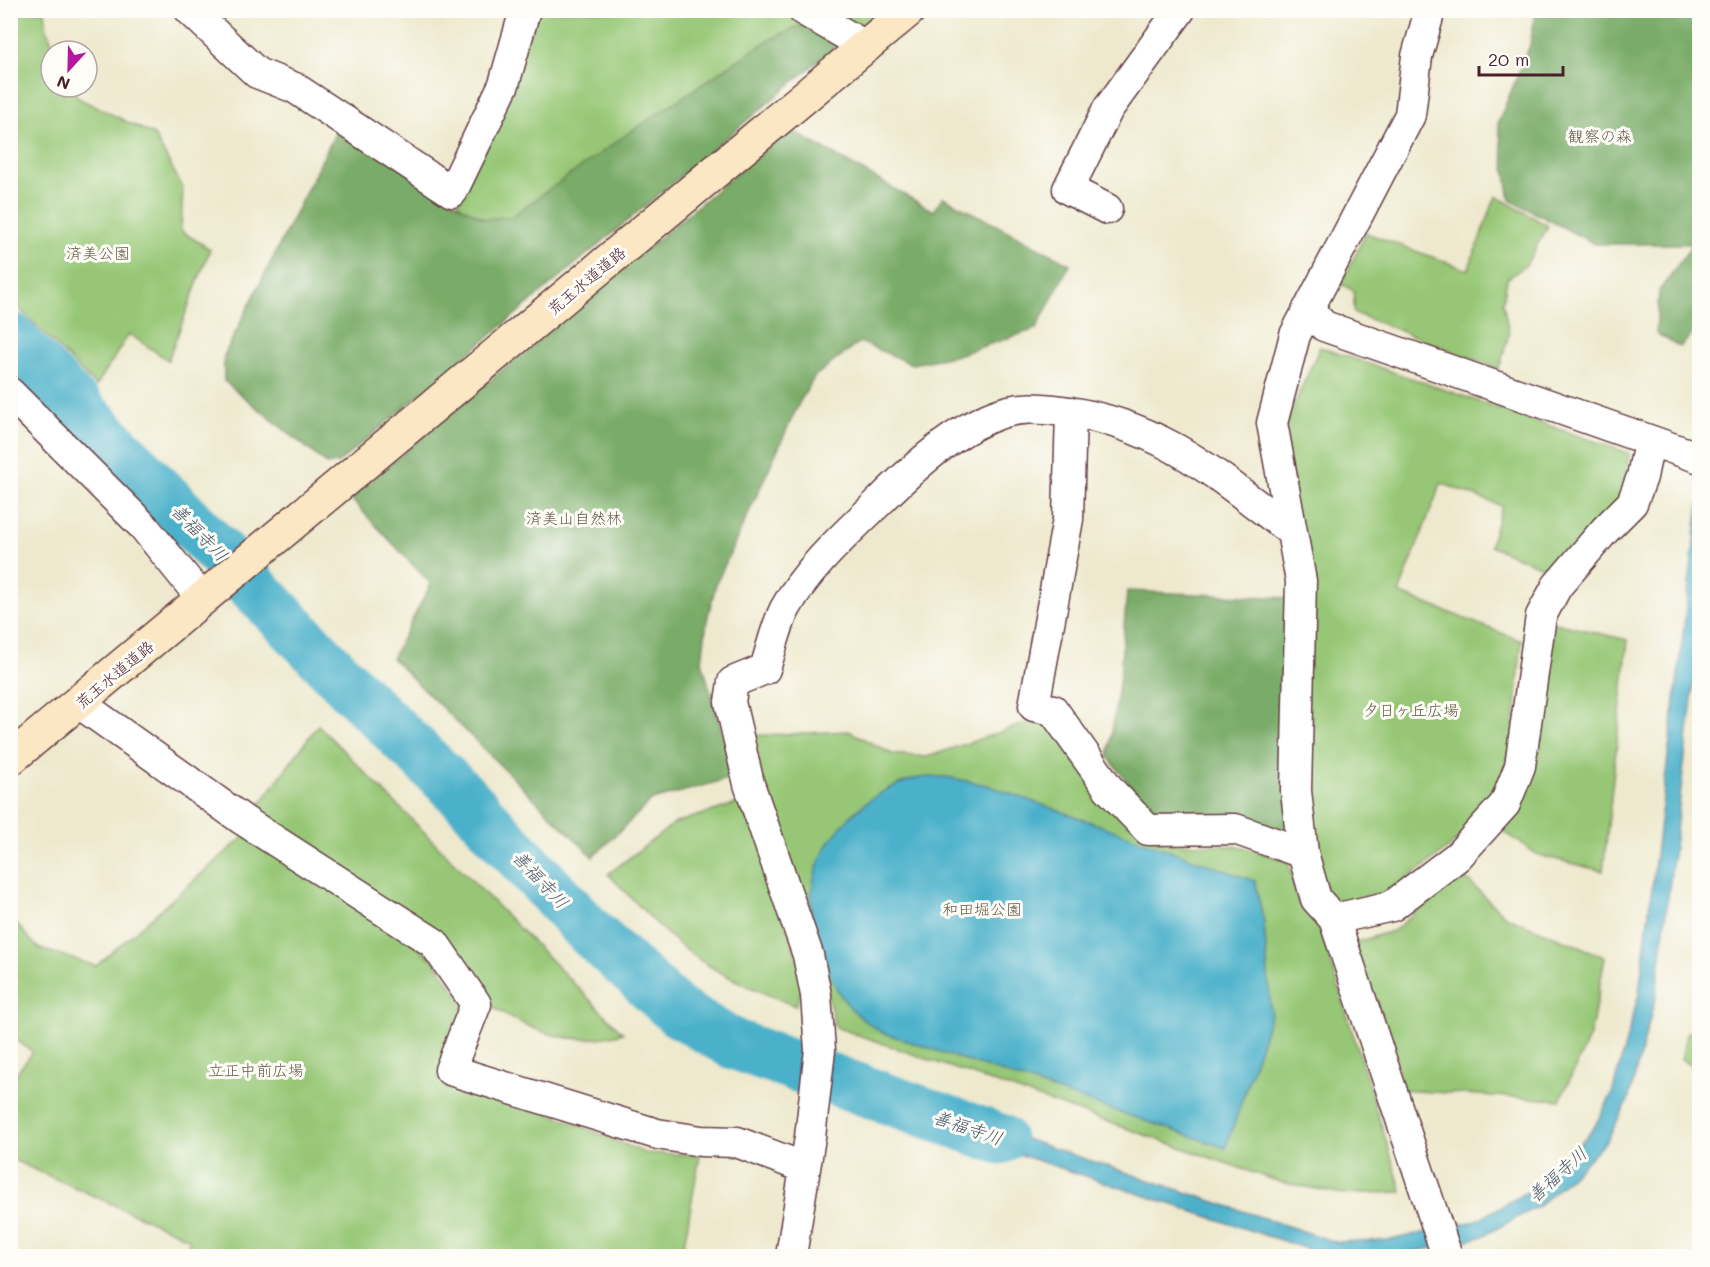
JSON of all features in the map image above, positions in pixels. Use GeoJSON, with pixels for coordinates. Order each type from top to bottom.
{"type":"FeatureCollection","features":[{"type":"Feature","properties":{"kind":"main road","name":"荒玉水道道路"},"geometry":{"type":"LineString","coordinates":[[10,759],[909,10]]}},
{"type":"Feature","properties":{"kind":"street"},"geometry":{"type":"LineString","coordinates":[[190,10],[257,73],[295,88],[452,192],[504,84],[525,10]]}},
{"type":"Feature","properties":{"kind":"street"},"geometry":{"type":"LineString","coordinates":[[803,10],[867,47]]}},
{"type":"Feature","properties":{"kind":"street"},"geometry":{"type":"LineString","coordinates":[[1107,208],[1068,189],[1108,109],[1180,10]]}},
{"type":"Feature","properties":{"kind":"street"},"geometry":{"type":"LineString","coordinates":[[1430,10],[1417,56],[1410,115],[1384,169],[1308,309],[1285,368],[1272,423],[1301,581],[1296,791],[1303,853],[1316,899],[1334,919],[1447,1257]]}},
{"type":"Feature","properties":{"kind":"street"},"geometry":{"type":"LineString","coordinates":[[1308,309],[1324,326],[1691,455]]}},
{"type":"Feature","properties":{"kind":"street"},"geometry":{"type":"LineString","coordinates":[[10,393],[209,594]]}},
{"type":"Feature","properties":{"kind":"street"},"geometry":{"type":"LineString","coordinates":[[791,1257],[820,1050],[816,995],[808,955],[749,784],[730,702],[733,682],[765,669],[785,609],[825,555],[898,483],[973,425],[999,414],[1032,407],[1112,420],[1145,432],[1192,458],[1292,532]]}},
{"type":"Feature","properties":{"kind":"street"},"geometry":{"type":"LineString","coordinates":[[1071,412],[1068,519],[1034,706],[1053,710],[1109,789],[1148,830],[1235,829],[1303,853]]}},
{"type":"Feature","properties":{"kind":"street"},"geometry":{"type":"LineString","coordinates":[[1334,919],[1392,906],[1458,856],[1505,804],[1520,766],[1541,616],[1557,586],[1605,530],[1632,503],[1642,477],[1649,442]]}},
{"type":"Feature","properties":{"kind":"street"},"geometry":{"type":"LineString","coordinates":[[79,703],[243,820],[434,944],[476,1004],[450,1070],[657,1134],[701,1141],[737,1142],[805,1168]]}},
{"type":"Feature","properties":{"kind":"green space","name":"済美公園"},"geometry":{"type":"Polygon","coordinates":[[[10,11],[45,11],[47,31],[51,39],[39,39],[39,99],[80,99],[154,135],[183,188],[181,231],[210,249],[168,360],[129,334],[96,386],[11,300],[10,11]]]}},
{"type":"Feature","properties":{"kind":"green space"},"geometry":{"type":"Polygon","coordinates":[[[533,11],[788,11],[837,39],[338,463],[327,464],[224,381],[224,356],[335,134],[458,204],[533,11]]]}},
{"type":"Feature","properties":{"kind":"green space"},"geometry":{"type":"Polygon","coordinates":[[[827,11],[879,11],[857,28],[827,11]]]}},
{"type":"Feature","properties":{"kind":"green space","name":"観察の森"},"geometry":{"type":"Polygon","coordinates":[[[1536,11],[1699,11],[1699,327],[1680,347],[1656,333],[1659,291],[1693,244],[1595,244],[1510,200],[1498,123],[1530,45],[1536,11]]]}},
{"type":"Feature","properties":{"kind":"green space"},"geometry":{"type":"Polygon","coordinates":[[[808,22],[837,45],[338,463],[327,464],[224,381],[224,356],[335,134],[343,127],[459,205],[485,219],[512,216],[627,134],[767,41],[808,22]]]}},
{"type":"Feature","properties":{"kind":"green space","name":"済美山自然林"},"geometry":{"type":"Polygon","coordinates":[[[789,129],[933,211],[943,197],[1070,264],[1036,329],[954,356],[912,364],[860,342],[815,376],[799,403],[716,584],[707,620],[702,662],[735,777],[652,800],[593,857],[392,658],[431,584],[350,498],[789,129]]]}},
{"type":"Feature","properties":{"kind":"green space"},"geometry":{"type":"Polygon","coordinates":[[[1496,196],[1548,226],[1526,265],[1507,279],[1503,302],[1509,334],[1499,369],[1354,313],[1354,291],[1341,284],[1366,233],[1468,270],[1496,196]]]}},
{"type":"Feature","properties":{"kind":"green space","name":"夕日ヶ丘広場"},"geometry":{"type":"Polygon","coordinates":[[[1320,347],[1629,453],[1624,498],[1561,568],[1547,569],[1490,546],[1502,506],[1441,483],[1399,593],[1522,641],[1509,759],[1500,784],[1487,806],[1470,827],[1428,863],[1362,908],[1330,898],[1313,852],[1285,425],[1320,347]]]}},
{"type":"Feature","properties":{"kind":"green space"},"geometry":{"type":"Polygon","coordinates":[[[1127,591],[1290,598],[1291,835],[1157,819],[1108,757],[1120,676],[1127,591]]]}},
{"type":"Feature","properties":{"kind":"green space"},"geometry":{"type":"Polygon","coordinates":[[[1551,622],[1628,640],[1603,871],[1538,855],[1496,826],[1551,622]]]}},
{"type":"Feature","properties":{"kind":"green space","name":"和田堀公園"},"geometry":{"type":"Polygon","coordinates":[[[1051,720],[1164,843],[1239,846],[1288,861],[1298,903],[1317,918],[1402,1192],[1343,1194],[1280,1182],[835,1027],[820,961],[745,736],[849,731],[892,754],[927,757],[1030,722],[1051,720]]]}},
{"type":"Feature","properties":{"kind":"green space"},"geometry":{"type":"Polygon","coordinates":[[[318,725],[623,1033],[586,1039],[568,1038],[535,1029],[503,1013],[487,1003],[252,815],[318,725]]]}},
{"type":"Feature","properties":{"kind":"green space"},"geometry":{"type":"Polygon","coordinates":[[[746,801],[805,983],[795,1006],[737,981],[690,953],[653,921],[608,874],[675,823],[746,801]]]}},
{"type":"Feature","properties":{"kind":"green space","name":"立正中前広場"},"geometry":{"type":"Polygon","coordinates":[[[247,834],[425,949],[466,1005],[438,1079],[502,1093],[645,1153],[700,1155],[682,1256],[184,1256],[190,1239],[11,1159],[11,1080],[33,1052],[11,1036],[11,918],[38,948],[96,966],[247,834]]]}},
{"type":"Feature","properties":{"kind":"green space"},"geometry":{"type":"Polygon","coordinates":[[[1460,873],[1505,916],[1605,957],[1590,1036],[1560,1100],[1401,1090],[1354,943],[1395,930],[1460,873]]]}},
{"type":"Feature","properties":{"kind":"green space"},"geometry":{"type":"Polygon","coordinates":[[[1687,1032],[1699,1035],[1699,1072],[1681,1059],[1687,1032]]]}},
{"type":"Feature","properties":{"kind":"water"},"geometry":{"type":"Polygon","coordinates":[[[1699,503],[1699,641],[1656,996],[1628,1101],[1607,1140],[1539,1206],[1481,1237],[1396,1256],[1328,1256],[930,1125],[935,1109],[1336,1242],[1391,1240],[1475,1221],[1529,1191],[1568,1156],[1593,1129],[1612,1094],[1639,993],[1699,503]]]}},
{"type":"Feature","properties":{"kind":"water","name":"和田堀公園"},"geometry":{"type":"Polygon","coordinates":[[[946,777],[987,785],[1255,881],[1264,923],[1271,1014],[1226,1148],[881,1032],[859,1016],[843,999],[831,979],[813,924],[811,905],[813,884],[819,863],[828,844],[841,827],[872,799],[914,779],[946,777]]]}},
{"type":"Feature","properties":{"kind":"waterway","name":"善福寺川"},"geometry":{"type":"LineString","coordinates":[[10,337],[354,691],[465,798],[591,933],[678,1012],[733,1044],[1000,1139]]}}]}
